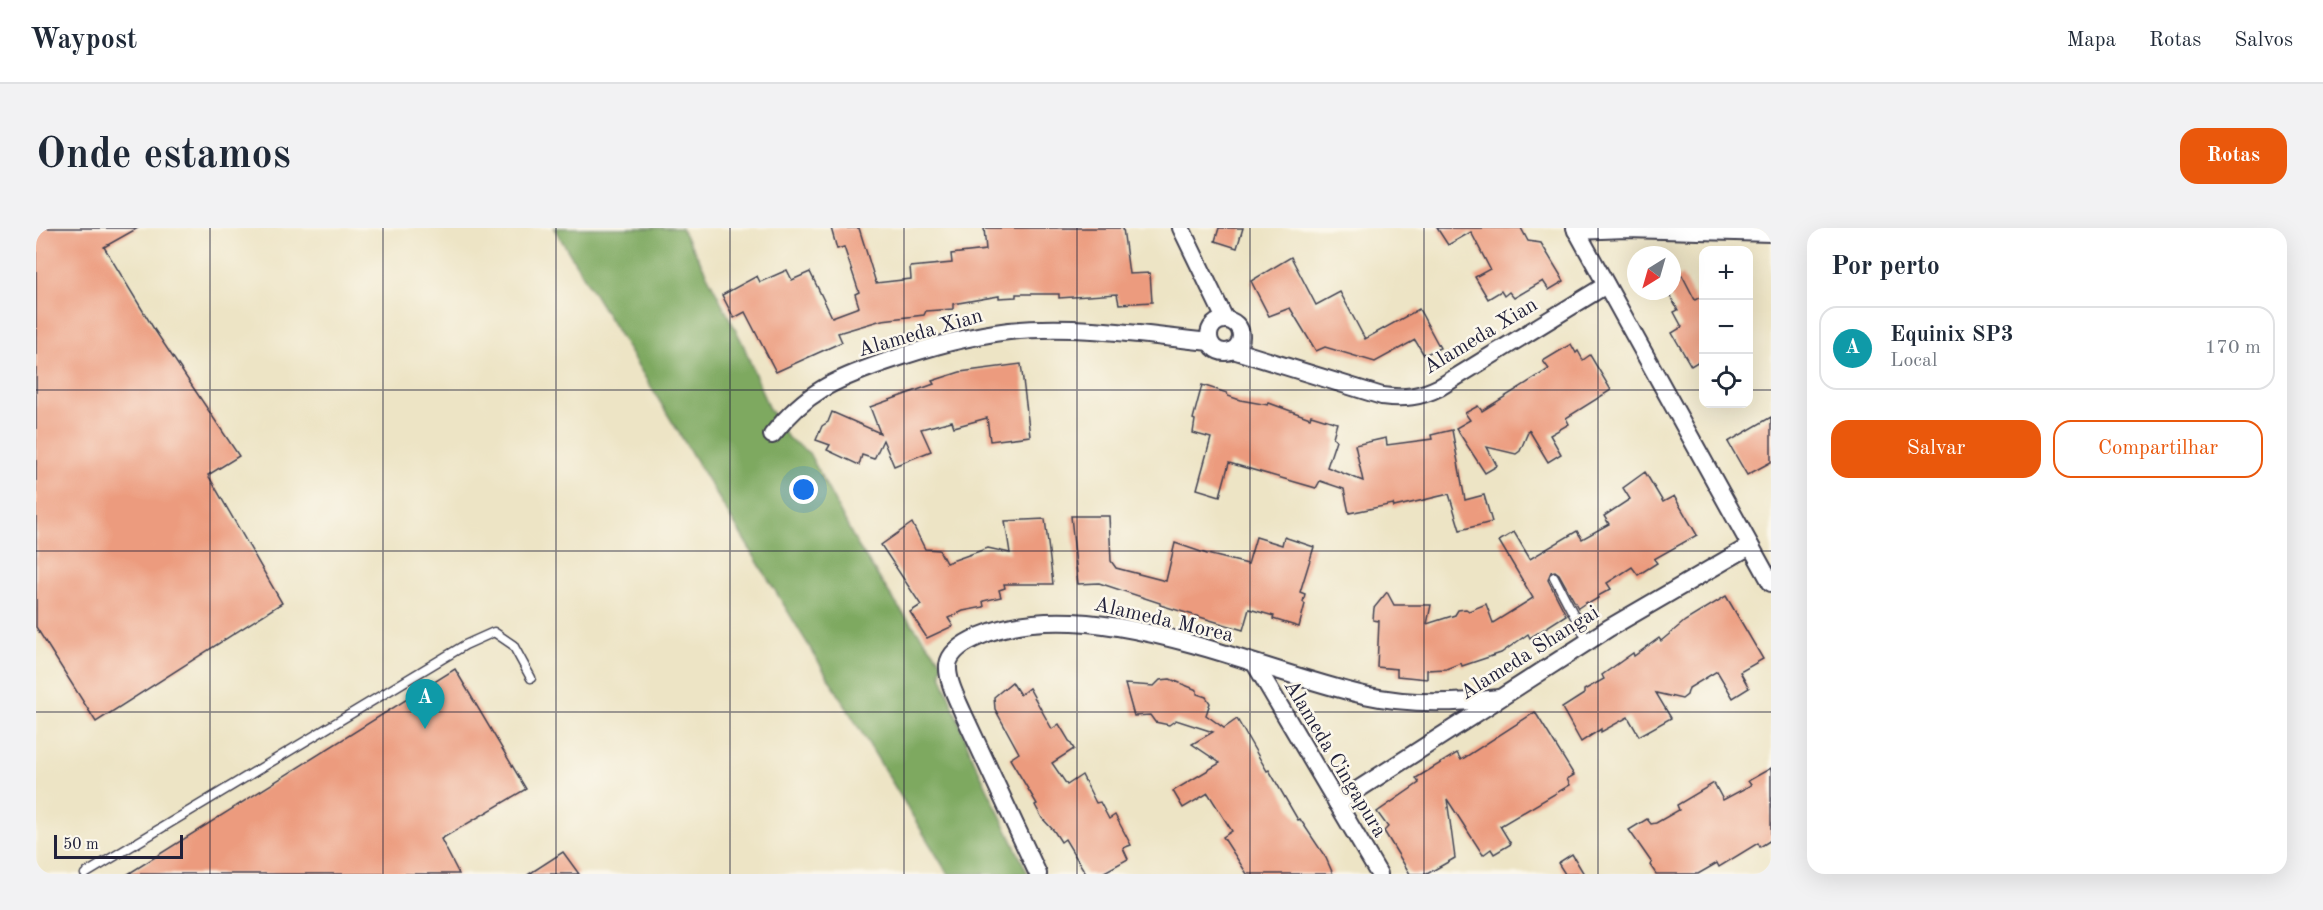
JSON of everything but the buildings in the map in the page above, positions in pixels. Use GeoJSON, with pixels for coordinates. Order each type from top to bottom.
{"type":"FeatureCollection","features":[{"type":"Feature","properties":{"kind":"street"},"geometry":{"type":"LineString","coordinates":[[1181,228],[1225,319]]}},
{"type":"Feature","properties":{"kind":"street"},"geometry":{"type":"LineString","coordinates":[[1771,233],[1576,229],[1771,583]]}},
{"type":"Feature","properties":{"kind":"street","name":"Alameda Xian"},"geometry":{"type":"LineString","coordinates":[[1233,350],[1382,396],[1401,399],[1417,396],[1440,387],[1606,285]]}},
{"type":"Feature","properties":{"kind":"street"},"geometry":{"type":"LineString","coordinates":[[1225,319],[1235,323],[1240,332],[1240,342],[1233,350],[1227,352],[1217,350],[1209,342],[1211,326],[1225,319]]}},
{"type":"Feature","properties":{"kind":"street","name":"Alameda Xian"},"geometry":{"type":"LineString","coordinates":[[772,435],[800,403],[828,385],[898,357],[977,336],[1029,330],[1087,330],[1209,342]]}},
{"type":"Feature","properties":{"kind":"street","name":"Alameda Shangai"},"geometry":{"type":"LineString","coordinates":[[1336,803],[1588,642],[1750,546]]}},
{"type":"Feature","properties":{"kind":"street","name":"Alameda Morea"},"geometry":{"type":"LineString","coordinates":[[1038,874],[954,692],[948,666],[950,658],[957,650],[975,638],[1010,626],[1081,622],[1136,631],[1361,694],[1399,702],[1436,704],[1499,698]]}},
{"type":"Feature","properties":{"kind":"street","name":"Alameda Cingapura"},"geometry":{"type":"LineString","coordinates":[[1255,664],[1379,874]]}},
{"type":"Feature","properties":{"kind":"lane"},"geometry":{"type":"LineString","coordinates":[[1554,577],[1588,642]]}},
{"type":"Feature","properties":{"kind":"lane"},"geometry":{"type":"LineString","coordinates":[[85,874],[465,645],[494,632],[513,645],[531,678]]}},
{"type":"Feature","properties":{"kind":"green space"},"geometry":{"type":"Polygon","coordinates":[[[554,228],[681,228],[743,344],[768,407],[788,438],[809,453],[858,546],[899,608],[942,662],[941,674],[971,754],[1028,874],[948,874],[554,228]]]}},
{"type":"Feature","properties":{"kind":"place","name":"Equinix SP3"},"geometry":{"type":"Point","coordinates":[425,729]}}]}
